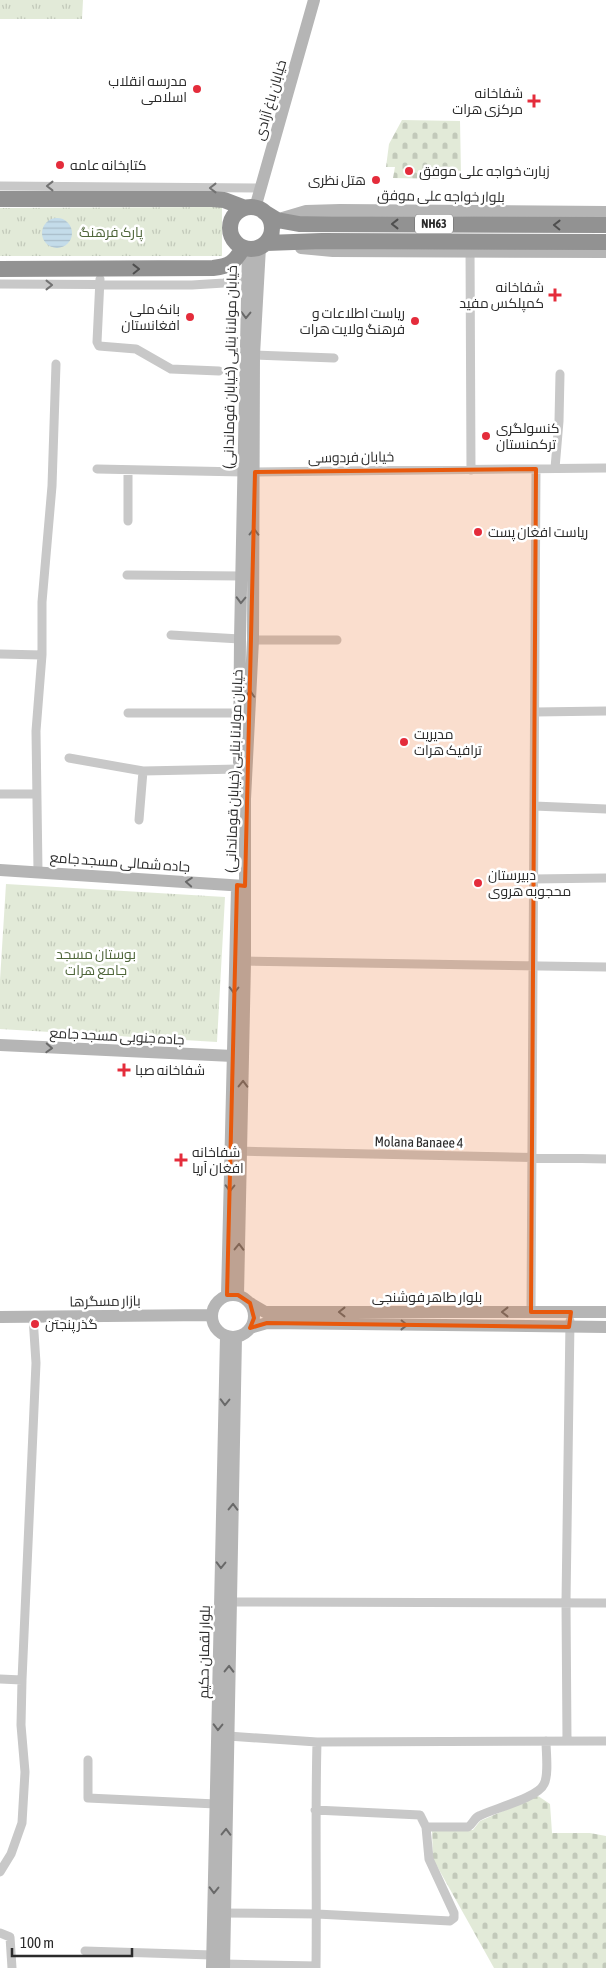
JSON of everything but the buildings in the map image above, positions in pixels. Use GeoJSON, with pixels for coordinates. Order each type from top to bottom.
{"type":"FeatureCollection","features":[{"type":"Feature","properties":{"kind":"highway","name":"NH63"},"geometry":{"type":"LineString","coordinates":[[0,199],[212,199],[233,203],[299,224],[606,225]]}},
{"type":"Feature","properties":{"kind":"highway"},"geometry":{"type":"LineString","coordinates":[[0,268],[101,277],[226,266],[259,246],[271,233],[272,227],[270,222],[260,212],[235,215],[230,225],[234,241],[259,246]]}},
{"type":"Feature","properties":{"kind":"highway","name":"NH63"},"geometry":{"type":"LineString","coordinates":[[259,246],[322,241],[470,246],[606,242]]}},
{"type":"Feature","properties":{"kind":"street","name":"خیابان باغ آزادی"},"geometry":{"type":"LineString","coordinates":[[260,212],[261,188],[314,0]]}},
{"type":"Feature","properties":{"kind":"street"},"geometry":{"type":"LineString","coordinates":[[0,186],[261,188]]}},
{"type":"Feature","properties":{"kind":"street","name":"بلوار خواجه علی موفق"},"geometry":{"type":"LineString","coordinates":[[260,212],[340,210],[606,212]]}},
{"type":"Feature","properties":{"kind":"street","name":"خیابان مولانا بنایی (خیابان قوماندانی)"},"geometry":{"type":"LineString","coordinates":[[233,1295],[241,886],[239,769],[240,638],[259,246]]}},
{"type":"Feature","properties":{"kind":"street","name":"خیابان مولانا بنایی (خیابان قوماندانی)"},"geometry":{"type":"LineString","coordinates":[[241,886],[253,640],[247,279],[259,246]]}},
{"type":"Feature","properties":{"kind":"street"},"geometry":{"type":"LineString","coordinates":[[471,470],[470,246],[606,252]]}},
{"type":"Feature","properties":{"kind":"street"},"geometry":{"type":"LineString","coordinates":[[0,284],[101,277],[192,285],[224,284],[247,279],[259,274]]}},
{"type":"Feature","properties":{"kind":"street"},"geometry":{"type":"LineString","coordinates":[[101,277],[97,342],[99,346],[136,349],[172,369],[219,371]]}},
{"type":"Feature","properties":{"kind":"street"},"geometry":{"type":"LineString","coordinates":[[254,355],[334,358]]}},
{"type":"Feature","properties":{"kind":"street"},"geometry":{"type":"LineString","coordinates":[[38,871],[36,731],[42,655],[42,602],[52,486],[56,364]]}},
{"type":"Feature","properties":{"kind":"street"},"geometry":{"type":"LineString","coordinates":[[555,468],[560,374]]}},
{"type":"Feature","properties":{"kind":"street","name":"خیابان فردوسی"},"geometry":{"type":"LineString","coordinates":[[97,469],[249,472],[606,468]]}},
{"type":"Feature","properties":{"kind":"street"},"geometry":{"type":"LineString","coordinates":[[532,1312],[536,469]]}},
{"type":"Feature","properties":{"kind":"street"},"geometry":{"type":"LineString","coordinates":[[128,470],[128,521]]}},
{"type":"Feature","properties":{"kind":"street"},"geometry":{"type":"LineString","coordinates":[[126,575],[242,576]]}},
{"type":"Feature","properties":{"kind":"street"},"geometry":{"type":"LineString","coordinates":[[171,634],[240,638]]}},
{"type":"Feature","properties":{"kind":"street"},"geometry":{"type":"LineString","coordinates":[[253,640],[337,640]]}},
{"type":"Feature","properties":{"kind":"street"},"geometry":{"type":"LineString","coordinates":[[0,654],[42,655]]}},
{"type":"Feature","properties":{"kind":"street"},"geometry":{"type":"LineString","coordinates":[[535,712],[606,712]]}},
{"type":"Feature","properties":{"kind":"street"},"geometry":{"type":"LineString","coordinates":[[128,713],[240,713]]}},
{"type":"Feature","properties":{"kind":"street"},"geometry":{"type":"LineString","coordinates":[[69,758],[143,771],[239,769]]}},
{"type":"Feature","properties":{"kind":"street"},"geometry":{"type":"LineString","coordinates":[[139,820],[143,771]]}},
{"type":"Feature","properties":{"kind":"street"},"geometry":{"type":"LineString","coordinates":[[0,794],[36,794]]}},
{"type":"Feature","properties":{"kind":"street"},"geometry":{"type":"LineString","coordinates":[[534,806],[606,809]]}},
{"type":"Feature","properties":{"kind":"street","name":"جاده شمالی مسجد جامع"},"geometry":{"type":"LineString","coordinates":[[0,870],[38,871],[241,886]]}},
{"type":"Feature","properties":{"kind":"street"},"geometry":{"type":"LineString","coordinates":[[533,879],[606,878]]}},
{"type":"Feature","properties":{"kind":"street"},"geometry":{"type":"LineString","coordinates":[[240,961],[606,967]]}},
{"type":"Feature","properties":{"kind":"street","name":"خیابان مولانا بنایی (خیابان قوماندانی)"},"geometry":{"type":"LineString","coordinates":[[236,1151],[233,1056],[240,961]]}},
{"type":"Feature","properties":{"kind":"street","name":"جاده جنوبی مسجد جامع"},"geometry":{"type":"LineString","coordinates":[[0,1046],[233,1056]]}},
{"type":"Feature","properties":{"kind":"street","name":"Molana Banaee 4"},"geometry":{"type":"LineString","coordinates":[[236,1151],[606,1159]]}},
{"type":"Feature","properties":{"kind":"street"},"geometry":{"type":"LineString","coordinates":[[233,1295],[250,1303],[254,1313],[247,1332],[231,1337],[215,1328],[211,1315],[216,1302],[233,1295]]}},
{"type":"Feature","properties":{"kind":"street","name":"بلوار طاهر فوشنجی"},"geometry":{"type":"LineString","coordinates":[[250,1303],[265,1312],[606,1312]]}},
{"type":"Feature","properties":{"kind":"street"},"geometry":{"type":"LineString","coordinates":[[567,1740],[566,1602],[569,1327],[571,1312]]}},
{"type":"Feature","properties":{"kind":"street","name":"بازار مسگرها"},"geometry":{"type":"LineString","coordinates":[[0,1318],[211,1315]]}},
{"type":"Feature","properties":{"kind":"street"},"geometry":{"type":"LineString","coordinates":[[0,1872],[11,1854],[22,1823],[25,1772],[21,1725],[22,1680],[36,1363],[33,1317]]}},
{"type":"Feature","properties":{"kind":"street","name":"بلوار طاهر فوشنجی"},"geometry":{"type":"LineString","coordinates":[[250,1328],[267,1323],[606,1327]]}},
{"type":"Feature","properties":{"kind":"street","name":"بلوار لقمان حکیم"},"geometry":{"type":"LineString","coordinates":[[220,1967],[216,1804],[225,1602],[231,1337]]}},
{"type":"Feature","properties":{"kind":"street"},"geometry":{"type":"LineString","coordinates":[[225,1602],[606,1603]]}},
{"type":"Feature","properties":{"kind":"street","name":"بلوار لقمان حکیم"},"geometry":{"type":"LineString","coordinates":[[220,1967],[212,1955],[219,1913],[228,1736],[225,1602]]}},
{"type":"Feature","properties":{"kind":"street"},"geometry":{"type":"LineString","coordinates":[[0,1679],[22,1680]]}},
{"type":"Feature","properties":{"kind":"street"},"geometry":{"type":"LineString","coordinates":[[228,1736],[317,1742],[606,1741]]}},
{"type":"Feature","properties":{"kind":"street"},"geometry":{"type":"LineString","coordinates":[[426,1826],[468,1827],[477,1816],[504,1808],[539,1790],[544,1784],[546,1774],[546,1741]]}},
{"type":"Feature","properties":{"kind":"street"},"geometry":{"type":"LineString","coordinates":[[220,1967],[316,1967],[315,1810],[317,1742]]}},
{"type":"Feature","properties":{"kind":"street"},"geometry":{"type":"LineString","coordinates":[[88,1760],[88,1798],[216,1804]]}},
{"type":"Feature","properties":{"kind":"street"},"geometry":{"type":"LineString","coordinates":[[219,1913],[317,1914],[450,1921],[454,1918],[454,1913],[429,1859],[426,1826],[420,1815],[315,1810]]}},
{"type":"Feature","properties":{"kind":"street"},"geometry":{"type":"LineString","coordinates":[[0,1933],[10,1937],[12,1968]]}},
{"type":"Feature","properties":{"kind":"street"},"geometry":{"type":"LineString","coordinates":[[85,1951],[212,1955]]}},
{"type":"Feature","properties":{"kind":"highlighted area"},"geometry":{"type":"Polygon","coordinates":[[[536,469],[531,1312],[571,1312],[569,1327],[267,1323],[250,1328],[254,1318],[250,1303],[238,1295],[227,1295],[237,885],[245,886],[255,472],[536,469]]]}},
{"type":"Feature","properties":{"kind":"green space"},"geometry":{"type":"Polygon","coordinates":[[[0,0],[83,0],[82,19],[0,19],[0,0]]]}},
{"type":"Feature","properties":{"kind":"green space"},"geometry":{"type":"Polygon","coordinates":[[[402,120],[460,121],[461,174],[447,174],[447,179],[393,178],[395,167],[386,167],[389,144],[402,120]]]}},
{"type":"Feature","properties":{"kind":"green space","name":"پارک فرهنگ"},"geometry":{"type":"Polygon","coordinates":[[[222,207],[222,256],[0,256],[0,208],[222,207]]]}},
{"type":"Feature","properties":{"kind":"green space","name":"بوستان مسجد جامع هرات"},"geometry":{"type":"Polygon","coordinates":[[[6,884],[225,897],[217,1042],[0,1029],[0,980],[6,884]]]}},
{"type":"Feature","properties":{"kind":"green space"},"geometry":{"type":"Polygon","coordinates":[[[538,1796],[550,1804],[552,1833],[590,1833],[606,1836],[606,1968],[494,1968],[433,1859],[432,1831],[473,1830],[480,1821],[538,1796]]]}},
{"type":"Feature","properties":{"kind":"water"},"geometry":{"type":"Polygon","coordinates":[[[57,218],[68,222],[72,233],[68,244],[57,248],[46,244],[42,233],[46,222],[57,218]]]}},
{"type":"Feature","properties":{"kind":"place","name":"مدرسه انقلاب اسلامی"},"geometry":{"type":"Point","coordinates":[197,89]}},
{"type":"Feature","properties":{"kind":"place","name":"شفاخانه مرکزی هرات"},"geometry":{"type":"Point","coordinates":[534,101]}},
{"type":"Feature","properties":{"kind":"place","name":"کتابخانه عامه"},"geometry":{"type":"Point","coordinates":[60,165]}},
{"type":"Feature","properties":{"kind":"place","name":"زبارت خواجه علی موفق"},"geometry":{"type":"Point","coordinates":[409,171]}},
{"type":"Feature","properties":{"kind":"place","name":"هتل نظری"},"geometry":{"type":"Point","coordinates":[376,180]}},
{"type":"Feature","properties":{"kind":"place","name":"شفاخانه کمپلکس مفید"},"geometry":{"type":"Point","coordinates":[555,295]}},
{"type":"Feature","properties":{"kind":"place","name":"بانک ملی افغانستان"},"geometry":{"type":"Point","coordinates":[190,317]}},
{"type":"Feature","properties":{"kind":"place","name":"ریاست اطلاعات و فرهنگ ولایت هرات"},"geometry":{"type":"Point","coordinates":[415,321]}},
{"type":"Feature","properties":{"kind":"place","name":"کنسولگری ترکمنستان"},"geometry":{"type":"Point","coordinates":[486,436]}},
{"type":"Feature","properties":{"kind":"place","name":"ریاست افغان پست"},"geometry":{"type":"Point","coordinates":[478,532]}},
{"type":"Feature","properties":{"kind":"place","name":"مدیریت ترافیک هرات"},"geometry":{"type":"Point","coordinates":[404,742]}},
{"type":"Feature","properties":{"kind":"place","name":"دبیرستان محجوبه هروی"},"geometry":{"type":"Point","coordinates":[478,883]}},
{"type":"Feature","properties":{"kind":"place","name":"شفاخانه صبا"},"geometry":{"type":"Point","coordinates":[124,1070]}},
{"type":"Feature","properties":{"kind":"place","name":"شفاخانه افغان آریا"},"geometry":{"type":"Point","coordinates":[181,1160]}},
{"type":"Feature","properties":{"kind":"place","name":"گذر پنجتن"},"geometry":{"type":"Point","coordinates":[35,1324]}}]}
